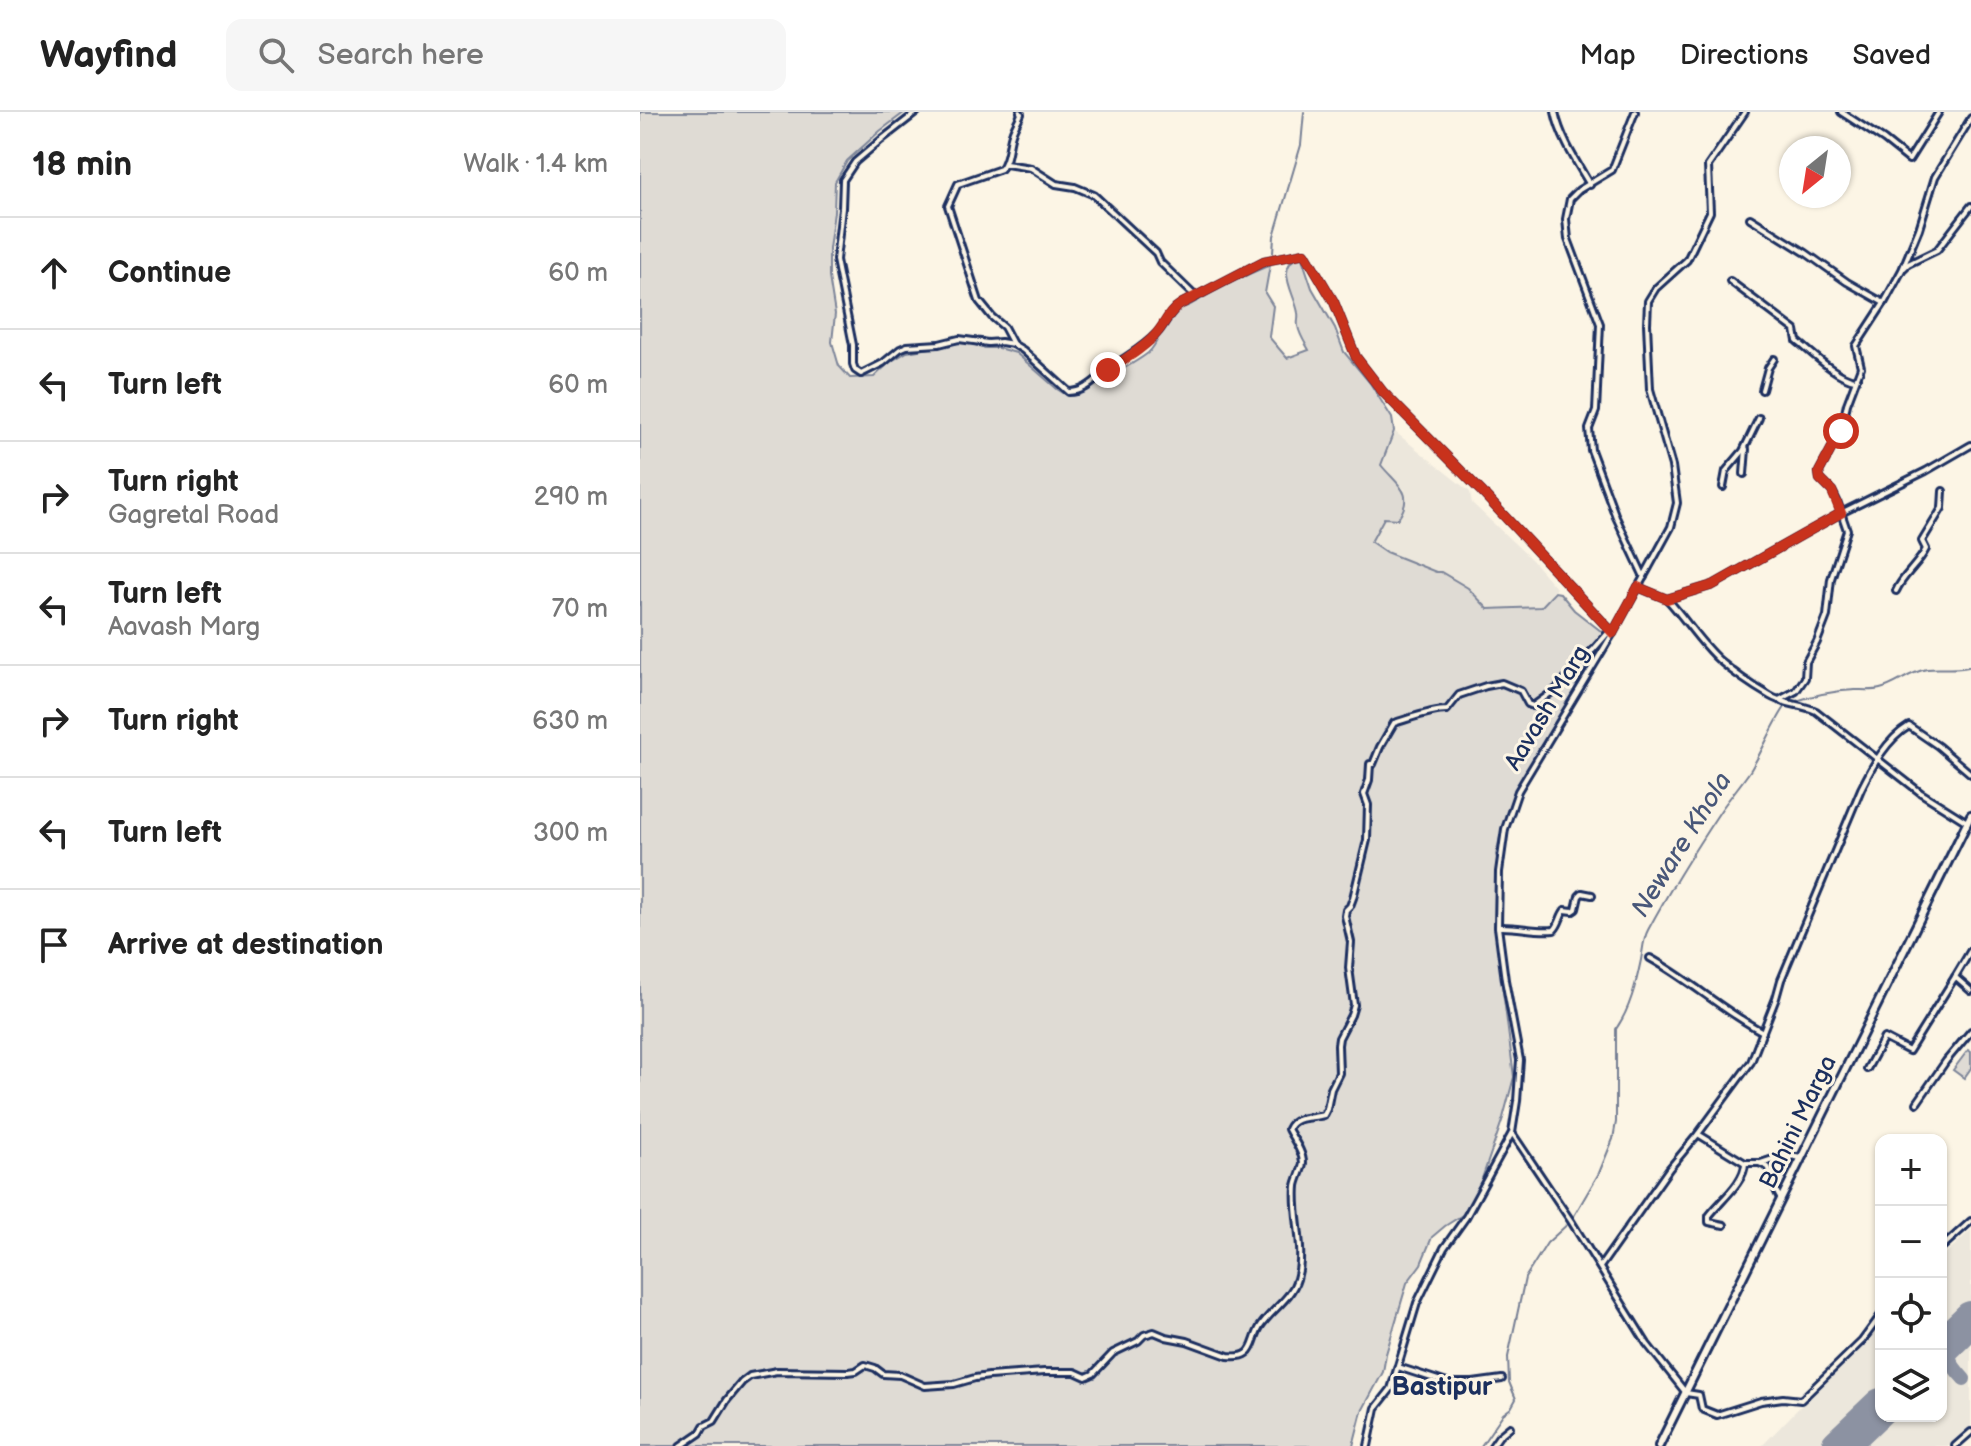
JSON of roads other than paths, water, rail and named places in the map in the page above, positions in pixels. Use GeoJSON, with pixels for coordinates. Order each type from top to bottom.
{"type":"FeatureCollection","features":[{"type":"Feature","properties":{"kind":"street"},"geometry":{"type":"LineString","coordinates":[[917,112],[855,162],[843,180],[836,260],[849,317],[855,370],[861,374],[894,356],[900,349],[915,344],[939,344],[959,339],[1013,344],[1069,392],[1076,392],[1095,382],[1160,330],[1174,308],[1264,261],[1305,253],[1334,302],[1356,357],[1383,392],[1481,491],[1613,633]]}},
{"type":"Feature","properties":{"kind":"street"},"geometry":{"type":"LineString","coordinates":[[1013,344],[1004,327],[979,301],[948,206],[958,184],[1001,169],[1006,164],[1020,112]]}},
{"type":"Feature","properties":{"kind":"street"},"geometry":{"type":"LineString","coordinates":[[1555,112],[1590,185]]}},
{"type":"Feature","properties":{"kind":"street"},"geometry":{"type":"LineString","coordinates":[[1635,112],[1612,170],[1570,199],[1566,219],[1568,239],[1600,324],[1596,411],[1589,429],[1591,450],[1616,517],[1644,577]]}},
{"type":"Feature","properties":{"kind":"street","name":"Aavash Marg"},"geometry":{"type":"LineString","coordinates":[[1512,1133],[1520,1060],[1498,927],[1501,850],[1505,829],[1518,791],[1613,633],[1671,527],[1677,503],[1672,466],[1650,389],[1648,301],[1656,288],[1687,260],[1710,212],[1708,166],[1745,112]]}},
{"type":"Feature","properties":{"kind":"street"},"geometry":{"type":"LineString","coordinates":[[1841,112],[1909,160],[1939,112]]}},
{"type":"Feature","properties":{"kind":"street"},"geometry":{"type":"LineString","coordinates":[[1779,700],[1802,684],[1806,662],[1827,616],[1831,579],[1847,530],[1832,491],[1820,479],[1819,472],[1841,431],[1861,367],[1856,346],[1902,270],[1935,177],[1971,118]]}},
{"type":"Feature","properties":{"kind":"street"},"geometry":{"type":"LineString","coordinates":[[1006,164],[1031,168],[1056,184],[1075,187],[1094,195],[1156,253],[1160,262],[1196,297]]}},
{"type":"Feature","properties":{"kind":"street"},"geometry":{"type":"LineString","coordinates":[[1902,270],[1937,250],[1971,206]]}},
{"type":"Feature","properties":{"kind":"street"},"geometry":{"type":"LineString","coordinates":[[1750,218],[1884,303]]}},
{"type":"Feature","properties":{"kind":"street"},"geometry":{"type":"LineString","coordinates":[[1730,281],[1795,330],[1797,341],[1826,364],[1855,380]]}},
{"type":"Feature","properties":{"kind":"street"},"geometry":{"type":"LineString","coordinates":[[1762,390],[1774,359]]}},
{"type":"Feature","properties":{"kind":"street"},"geometry":{"type":"LineString","coordinates":[[1723,487],[1726,471],[1747,445],[1759,418]]}},
{"type":"Feature","properties":{"kind":"street"},"geometry":{"type":"LineString","coordinates":[[1744,474],[1747,445]]}},
{"type":"Feature","properties":{"kind":"street"},"geometry":{"type":"LineString","coordinates":[[1667,599],[1722,581],[1841,513],[1971,445]]}},
{"type":"Feature","properties":{"kind":"street"},"geometry":{"type":"LineString","coordinates":[[1896,591],[1926,549],[1922,541],[1942,508],[1943,491]]}},
{"type":"Feature","properties":{"kind":"street"},"geometry":{"type":"LineString","coordinates":[[1638,587],[1667,599],[1718,659],[1779,700],[1812,709],[1921,793],[1967,822]]}},
{"type":"Feature","properties":{"kind":"street"},"geometry":{"type":"LineString","coordinates":[[681,1446],[714,1421],[742,1382],[750,1376],[777,1371],[848,1372],[865,1365],[883,1374],[900,1375],[925,1386],[1044,1372],[1075,1372],[1086,1377],[1093,1374],[1113,1353],[1154,1332],[1228,1356],[1249,1353],[1261,1325],[1290,1294],[1300,1267],[1296,1186],[1303,1163],[1288,1129],[1294,1120],[1324,1115],[1339,1073],[1339,1038],[1354,1005],[1349,968],[1351,942],[1345,916],[1353,898],[1367,840],[1368,805],[1364,794],[1370,764],[1373,764],[1394,723],[1436,710],[1447,710],[1459,695],[1502,683],[1521,691],[1528,704],[1533,706],[1559,687],[1578,662],[1607,634],[1613,633]]}},
{"type":"Feature","properties":{"kind":"street"},"geometry":{"type":"LineString","coordinates":[[1600,1267],[1669,1169],[1751,1062],[1781,980],[1861,789],[1891,740],[1909,726],[1971,774]]}},
{"type":"Feature","properties":{"kind":"street","name":"Bahini Marga"},"geometry":{"type":"LineString","coordinates":[[1659,1446],[1971,815]]}},
{"type":"Feature","properties":{"kind":"street"},"geometry":{"type":"LineString","coordinates":[[1498,927],[1554,930],[1565,910],[1576,909],[1582,893],[1592,895]]}},
{"type":"Feature","properties":{"kind":"street"},"geometry":{"type":"LineString","coordinates":[[1867,1069],[1884,1038],[1909,1051],[1971,950]]}},
{"type":"Feature","properties":{"kind":"street"},"geometry":{"type":"LineString","coordinates":[[1650,958],[1673,971],[1729,1013],[1763,1032]]}},
{"type":"Feature","properties":{"kind":"street"},"geometry":{"type":"LineString","coordinates":[[1955,977],[1971,991]]}},
{"type":"Feature","properties":{"kind":"street"},"geometry":{"type":"LineString","coordinates":[[1917,1103],[1971,1031]]}},
{"type":"Feature","properties":{"kind":"street"},"geometry":{"type":"LineString","coordinates":[[1368,1446],[1376,1408],[1391,1389],[1417,1303],[1444,1248],[1466,1217],[1512,1133],[1647,1344],[1686,1393],[1699,1395],[1702,1409],[1717,1415],[1761,1401],[1783,1398],[1801,1400],[1862,1341],[1875,1323]]}},
{"type":"Feature","properties":{"kind":"street"},"geometry":{"type":"LineString","coordinates":[[1698,1134],[1745,1163],[1759,1163],[1785,1155],[1801,1158]]}},
{"type":"Feature","properties":{"kind":"street"},"geometry":{"type":"LineString","coordinates":[[1724,1225],[1709,1222],[1709,1216],[1738,1181],[1746,1168],[1745,1163]]}},
{"type":"Feature","properties":{"kind":"street"},"geometry":{"type":"LineString","coordinates":[[1759,1163],[1768,1167],[1781,1199]]}},
{"type":"Feature","properties":{"kind":"street"},"geometry":{"type":"LineString","coordinates":[[1947,1243],[1971,1221]]}},
{"type":"Feature","properties":{"kind":"street"},"geometry":{"type":"LineString","coordinates":[[1398,1367],[1447,1383],[1502,1379]]}},
{"type":"Feature","properties":{"kind":"street"},"geometry":{"type":"LineString","coordinates":[[1492,1446],[1510,1427]]}},
{"type":"Feature","properties":{"kind":"street"},"geometry":{"type":"LineString","coordinates":[[1955,1446],[1971,1432]]}},
{"type":"Feature","properties":{"kind":"waterway"},"geometry":{"type":"LineString","coordinates":[[1273,253],[1274,236],[1301,145],[1304,112]]}},
{"type":"Feature","properties":{"kind":"waterway","name":"Neware Khola"},"geometry":{"type":"LineString","coordinates":[[1793,702],[1831,692],[1880,689],[1927,669],[1971,666]]}},
{"type":"Feature","properties":{"kind":"waterway","name":"Neware Khola"},"geometry":{"type":"LineString","coordinates":[[1481,1446],[1516,1399],[1509,1382],[1508,1357],[1525,1278],[1547,1243],[1571,1221],[1599,1173],[1613,1139],[1616,1122],[1616,1029],[1632,996],[1646,933],[1683,869],[1750,771],[1788,705]]}},
{"type":"Feature","properties":{"kind":"district","name":"Bastipur"},"geometry":{"type":"Point","coordinates":[1442,1387]}}]}
